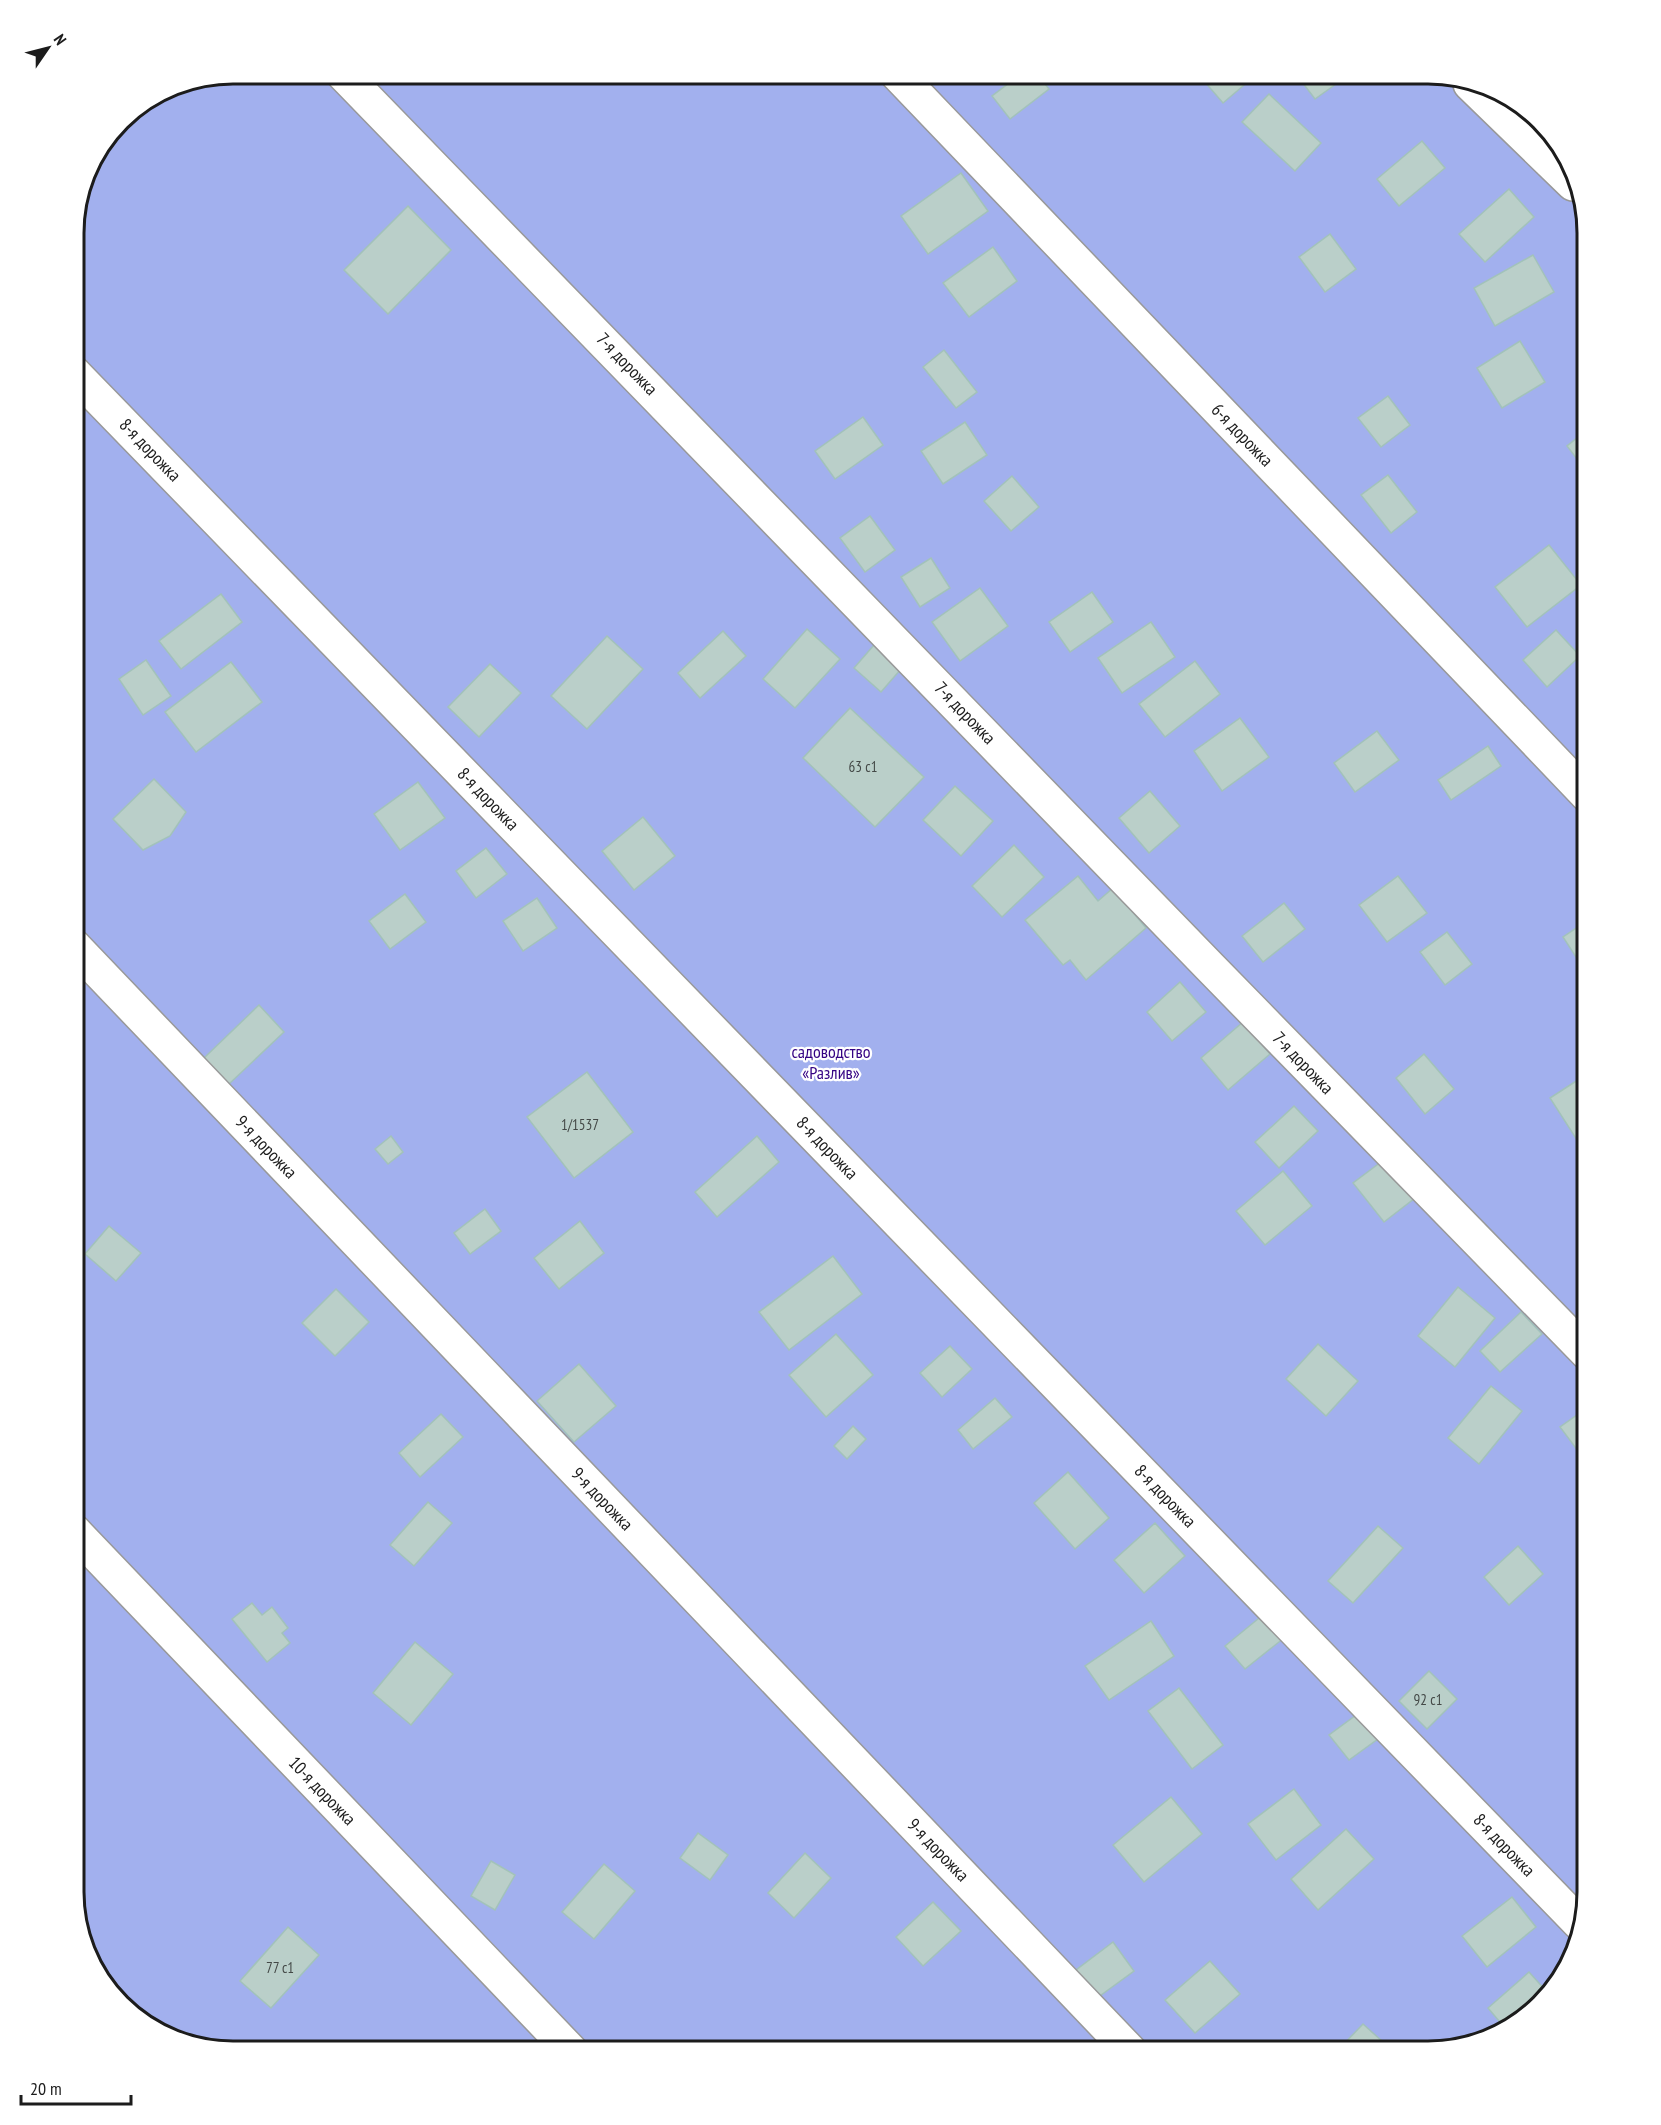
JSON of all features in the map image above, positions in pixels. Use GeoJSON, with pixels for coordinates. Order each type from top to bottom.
{"type":"FeatureCollection","features":[{"type":"Feature","properties":{"kind":"street","name":"7-я дорожка"},"geometry":{"type":"LineString","coordinates":[[353,84],[1577,1343]]}},
{"type":"Feature","properties":{"kind":"street","name":"6-я дорожка"},"geometry":{"type":"LineString","coordinates":[[907,84],[1577,785]]}},
{"type":"Feature","properties":{"kind":"street"},"geometry":{"type":"LineString","coordinates":[[1480,93],[1567,178]]}},
{"type":"Feature","properties":{"kind":"street","name":"8-я дорожка"},"geometry":{"type":"LineString","coordinates":[[84,383],[1574,1918]]}},
{"type":"Feature","properties":{"kind":"street","name":"9-я дорожка"},"geometry":{"type":"LineString","coordinates":[[84,956],[1119,2041]]}},
{"type":"Feature","properties":{"kind":"street","name":"10-я дорожка"},"geometry":{"type":"LineString","coordinates":[[84,1541],[561,2041]]}},
{"type":"Feature","properties":{"kind":"green space","name":"садоводство «Разлив»"},"geometry":{"type":"Polygon","coordinates":[[[1437,84],[1476,92],[1494,99],[1526,121],[1552,150],[1566,176],[1572,195],[1577,233],[1577,1892],[1572,1930],[1562,1958],[1540,1990],[1511,2016],[1485,2030],[1466,2036],[1428,2041],[233,2041],[195,2036],[159,2021],[142,2010],[109,1975],[95,1949],[89,1930],[84,1892],[84,224],[89,195],[99,167],[121,135],[150,109],[167,99],[214,85],[1437,84]]]}},
{"type":"Feature","properties":{"kind":"building"},"geometry":{"type":"Polygon","coordinates":[[[1008,84],[1045,84],[1049,89],[1010,119],[992,96],[1008,84]]]}},
{"type":"Feature","properties":{"kind":"building"},"geometry":{"type":"Polygon","coordinates":[[[1207,84],[1245,84],[1223,103],[1207,84]]]}},
{"type":"Feature","properties":{"kind":"building"},"geometry":{"type":"Polygon","coordinates":[[[1304,84],[1336,84],[1315,99],[1304,84]]]}},
{"type":"Feature","properties":{"kind":"building"},"geometry":{"type":"Polygon","coordinates":[[[1269,94],[1321,143],[1295,171],[1242,122],[1269,94]]]}},
{"type":"Feature","properties":{"kind":"building"},"geometry":{"type":"Polygon","coordinates":[[[1422,141],[1445,168],[1399,206],[1377,179],[1422,141]]]}},
{"type":"Feature","properties":{"kind":"building"},"geometry":{"type":"Polygon","coordinates":[[[961,173],[988,211],[928,254],[901,216],[961,173]]]}},
{"type":"Feature","properties":{"kind":"building"},"geometry":{"type":"Polygon","coordinates":[[[1509,189],[1534,217],[1485,262],[1459,234],[1509,189]]]}},
{"type":"Feature","properties":{"kind":"building"},"geometry":{"type":"Polygon","coordinates":[[[408,206],[451,250],[388,314],[344,270],[408,206]]]}},
{"type":"Feature","properties":{"kind":"building"},"geometry":{"type":"Polygon","coordinates":[[[1330,234],[1356,269],[1325,292],[1299,257],[1330,234]]]}},
{"type":"Feature","properties":{"kind":"building"},"geometry":{"type":"Polygon","coordinates":[[[993,247],[1017,281],[969,317],[943,283],[993,247]]]}},
{"type":"Feature","properties":{"kind":"building"},"geometry":{"type":"Polygon","coordinates":[[[1533,255],[1554,292],[1495,326],[1474,288],[1533,255]]]}},
{"type":"Feature","properties":{"kind":"building"},"geometry":{"type":"Polygon","coordinates":[[[1520,341],[1545,382],[1502,408],[1477,368],[1520,341]]]}},
{"type":"Feature","properties":{"kind":"building"},"geometry":{"type":"Polygon","coordinates":[[[944,350],[977,392],[956,408],[923,367],[944,350]]]}},
{"type":"Feature","properties":{"kind":"building"},"geometry":{"type":"Polygon","coordinates":[[[1388,396],[1410,425],[1381,447],[1358,418],[1388,396]]]}},
{"type":"Feature","properties":{"kind":"building"},"geometry":{"type":"Polygon","coordinates":[[[863,417],[883,445],[835,479],[815,451],[863,417]]]}},
{"type":"Feature","properties":{"kind":"building"},"geometry":{"type":"Polygon","coordinates":[[[965,422],[987,455],[943,484],[921,451],[965,422]]]}},
{"type":"Feature","properties":{"kind":"building"},"geometry":{"type":"Polygon","coordinates":[[[1577,438],[1577,459],[1567,446],[1577,438]]]}},
{"type":"Feature","properties":{"kind":"building"},"geometry":{"type":"Polygon","coordinates":[[[1388,475],[1417,512],[1391,533],[1361,495],[1388,475]]]}},
{"type":"Feature","properties":{"kind":"building"},"geometry":{"type":"Polygon","coordinates":[[[1012,476],[1039,507],[1011,531],[984,501],[1012,476]]]}},
{"type":"Feature","properties":{"kind":"building"},"geometry":{"type":"Polygon","coordinates":[[[870,516],[895,550],[865,572],[840,538],[870,516]]]}},
{"type":"Feature","properties":{"kind":"building"},"geometry":{"type":"Polygon","coordinates":[[[1549,545],[1577,580],[1577,588],[1527,627],[1495,587],[1549,545]]]}},
{"type":"Feature","properties":{"kind":"building"},"geometry":{"type":"Polygon","coordinates":[[[931,558],[950,588],[920,607],[901,577],[931,558]]]}},
{"type":"Feature","properties":{"kind":"building"},"geometry":{"type":"Polygon","coordinates":[[[980,588],[1008,626],[960,661],[932,622],[980,588]]]}},
{"type":"Feature","properties":{"kind":"building"},"geometry":{"type":"Polygon","coordinates":[[[1092,592],[1113,622],[1070,652],[1049,622],[1092,592]]]}},
{"type":"Feature","properties":{"kind":"building"},"geometry":{"type":"Polygon","coordinates":[[[221,594],[242,622],[181,669],[159,641],[221,594]]]}},
{"type":"Feature","properties":{"kind":"building"},"geometry":{"type":"Polygon","coordinates":[[[1151,622],[1175,657],[1122,693],[1098,658],[1151,622]]]}},
{"type":"Feature","properties":{"kind":"building"},"geometry":{"type":"Polygon","coordinates":[[[807,629],[840,659],[795,708],[763,679],[807,629]]]}},
{"type":"Feature","properties":{"kind":"building"},"geometry":{"type":"Polygon","coordinates":[[[1556,630],[1577,653],[1577,659],[1547,687],[1523,660],[1556,630]]]}},
{"type":"Feature","properties":{"kind":"building"},"geometry":{"type":"Polygon","coordinates":[[[723,631],[746,656],[700,698],[678,673],[723,631]]]}},
{"type":"Feature","properties":{"kind":"building"},"geometry":{"type":"Polygon","coordinates":[[[607,636],[643,669],[587,729],[551,696],[607,636]]]}},
{"type":"Feature","properties":{"kind":"building"},"geometry":{"type":"Polygon","coordinates":[[[874,645],[901,669],[881,692],[854,668],[874,645]]]}},
{"type":"Feature","properties":{"kind":"building"},"geometry":{"type":"Polygon","coordinates":[[[146,660],[171,696],[143,715],[119,679],[146,660]]]}},
{"type":"Feature","properties":{"kind":"building"},"geometry":{"type":"Polygon","coordinates":[[[1195,661],[1220,694],[1165,737],[1139,704],[1195,661]]]}},
{"type":"Feature","properties":{"kind":"building"},"geometry":{"type":"Polygon","coordinates":[[[231,662],[262,702],[196,752],[165,712],[231,662]]]}},
{"type":"Feature","properties":{"kind":"building"},"geometry":{"type":"Polygon","coordinates":[[[490,664],[521,693],[479,737],[448,707],[490,664]]]}},
{"type":"Feature","properties":{"kind":"building"},"geometry":{"type":"Polygon","coordinates":[[[850,708],[924,777],[875,827],[803,758],[850,708]]]}},
{"type":"Feature","properties":{"kind":"building"},"geometry":{"type":"Polygon","coordinates":[[[1240,718],[1269,757],[1222,791],[1194,751],[1240,718]]]}},
{"type":"Feature","properties":{"kind":"building"},"geometry":{"type":"Polygon","coordinates":[[[1377,731],[1399,760],[1355,792],[1334,763],[1377,731]]]}},
{"type":"Feature","properties":{"kind":"building"},"geometry":{"type":"Polygon","coordinates":[[[1488,746],[1501,766],[1451,800],[1438,780],[1488,746]]]}},
{"type":"Feature","properties":{"kind":"building"},"geometry":{"type":"Polygon","coordinates":[[[154,779],[186,812],[170,836],[143,850],[113,819],[154,779]]]}},
{"type":"Feature","properties":{"kind":"building"},"geometry":{"type":"Polygon","coordinates":[[[418,782],[445,818],[400,850],[374,814],[418,782]]]}},
{"type":"Feature","properties":{"kind":"building"},"geometry":{"type":"Polygon","coordinates":[[[955,786],[993,821],[961,856],[923,820],[955,786]]]}},
{"type":"Feature","properties":{"kind":"building"},"geometry":{"type":"Polygon","coordinates":[[[1150,791],[1180,826],[1149,853],[1119,818],[1150,791]]]}},
{"type":"Feature","properties":{"kind":"building"},"geometry":{"type":"Polygon","coordinates":[[[643,817],[675,856],[634,890],[602,851],[643,817]]]}},
{"type":"Feature","properties":{"kind":"building"},"geometry":{"type":"Polygon","coordinates":[[[1014,845],[1044,877],[1002,917],[972,886],[1014,845]]]}},
{"type":"Feature","properties":{"kind":"building"},"geometry":{"type":"Polygon","coordinates":[[[486,848],[507,874],[476,898],[456,871],[486,848]]]}},
{"type":"Feature","properties":{"kind":"building"},"geometry":{"type":"Polygon","coordinates":[[[1078,876],[1098,901],[1113,888],[1146,928],[1086,980],[1070,960],[1063,965],[1025,920],[1078,876]]]}},
{"type":"Feature","properties":{"kind":"building"},"geometry":{"type":"Polygon","coordinates":[[[1398,876],[1427,913],[1387,942],[1359,905],[1398,876]]]}},
{"type":"Feature","properties":{"kind":"building"},"geometry":{"type":"Polygon","coordinates":[[[405,894],[426,922],[390,949],[369,921],[405,894]]]}},
{"type":"Feature","properties":{"kind":"building"},"geometry":{"type":"Polygon","coordinates":[[[537,898],[557,928],[523,951],[503,921],[537,898]]]}},
{"type":"Feature","properties":{"kind":"building"},"geometry":{"type":"Polygon","coordinates":[[[1284,903],[1305,929],[1263,962],[1242,936],[1284,903]]]}},
{"type":"Feature","properties":{"kind":"building"},"geometry":{"type":"Polygon","coordinates":[[[1577,928],[1577,959],[1563,937],[1577,928]]]}},
{"type":"Feature","properties":{"kind":"building"},"geometry":{"type":"Polygon","coordinates":[[[1447,932],[1472,964],[1445,985],[1420,952],[1447,932]]]}},
{"type":"Feature","properties":{"kind":"building"},"geometry":{"type":"Polygon","coordinates":[[[1180,982],[1206,1012],[1172,1041],[1147,1012],[1180,982]]]}},
{"type":"Feature","properties":{"kind":"building"},"geometry":{"type":"Polygon","coordinates":[[[259,1005],[284,1032],[229,1084],[204,1058],[259,1005]]]}},
{"type":"Feature","properties":{"kind":"building"},"geometry":{"type":"Polygon","coordinates":[[[1243,1022],[1270,1054],[1228,1090],[1201,1058],[1243,1022]]]}},
{"type":"Feature","properties":{"kind":"building"},"geometry":{"type":"Polygon","coordinates":[[[1424,1054],[1454,1089],[1425,1114],[1396,1078],[1424,1054]]]}},
{"type":"Feature","properties":{"kind":"building"},"geometry":{"type":"Polygon","coordinates":[[[587,1072],[633,1132],[574,1178],[527,1117],[587,1072]]]}},
{"type":"Feature","properties":{"kind":"building"},"geometry":{"type":"Polygon","coordinates":[[[1577,1080],[1577,1140],[1550,1098],[1577,1080]]]}},
{"type":"Feature","properties":{"kind":"building"},"geometry":{"type":"Polygon","coordinates":[[[1294,1106],[1318,1131],[1279,1168],[1255,1142],[1294,1106]]]}},
{"type":"Feature","properties":{"kind":"building"},"geometry":{"type":"Polygon","coordinates":[[[391,1136],[403,1152],[388,1164],[375,1149],[391,1136]]]}},
{"type":"Feature","properties":{"kind":"building"},"geometry":{"type":"Polygon","coordinates":[[[757,1136],[779,1162],[717,1217],[695,1192],[757,1136]]]}},
{"type":"Feature","properties":{"kind":"building"},"geometry":{"type":"Polygon","coordinates":[[[1385,1159],[1415,1198],[1384,1222],[1353,1183],[1385,1159]]]}},
{"type":"Feature","properties":{"kind":"building"},"geometry":{"type":"Polygon","coordinates":[[[1283,1171],[1312,1206],[1265,1245],[1236,1211],[1283,1171]]]}},
{"type":"Feature","properties":{"kind":"building"},"geometry":{"type":"Polygon","coordinates":[[[485,1209],[501,1231],[470,1254],[454,1233],[485,1209]]]}},
{"type":"Feature","properties":{"kind":"building"},"geometry":{"type":"Polygon","coordinates":[[[580,1221],[604,1253],[559,1289],[534,1258],[580,1221]]]}},
{"type":"Feature","properties":{"kind":"building"},"geometry":{"type":"Polygon","coordinates":[[[109,1226],[141,1253],[116,1281],[85,1254],[109,1226]]]}},
{"type":"Feature","properties":{"kind":"building"},"geometry":{"type":"Polygon","coordinates":[[[833,1256],[862,1294],[789,1350],[759,1312],[833,1256]]]}},
{"type":"Feature","properties":{"kind":"building"},"geometry":{"type":"Polygon","coordinates":[[[1458,1287],[1495,1318],[1455,1367],[1418,1336],[1458,1287]]]}},
{"type":"Feature","properties":{"kind":"building"},"geometry":{"type":"Polygon","coordinates":[[[336,1289],[369,1322],[335,1356],[302,1323],[336,1289]]]}},
{"type":"Feature","properties":{"kind":"building"},"geometry":{"type":"Polygon","coordinates":[[[1521,1312],[1542,1334],[1500,1372],[1480,1351],[1521,1312]]]}},
{"type":"Feature","properties":{"kind":"building"},"geometry":{"type":"Polygon","coordinates":[[[836,1334],[873,1375],[826,1417],[789,1375],[836,1334]]]}},
{"type":"Feature","properties":{"kind":"building"},"geometry":{"type":"Polygon","coordinates":[[[1318,1344],[1358,1381],[1326,1416],[1286,1379],[1318,1344]]]}},
{"type":"Feature","properties":{"kind":"building"},"geometry":{"type":"Polygon","coordinates":[[[950,1346],[972,1369],[942,1397],[920,1373],[950,1346]]]}},
{"type":"Feature","properties":{"kind":"building"},"geometry":{"type":"Polygon","coordinates":[[[579,1364],[616,1406],[574,1442],[537,1401],[579,1364]]]}},
{"type":"Feature","properties":{"kind":"building"},"geometry":{"type":"Polygon","coordinates":[[[1491,1386],[1522,1411],[1479,1464],[1448,1438],[1491,1386]]]}},
{"type":"Feature","properties":{"kind":"building"},"geometry":{"type":"Polygon","coordinates":[[[995,1398],[1012,1417],[973,1449],[958,1430],[995,1398]]]}},
{"type":"Feature","properties":{"kind":"building"},"geometry":{"type":"Polygon","coordinates":[[[441,1414],[463,1437],[420,1477],[399,1453],[441,1414]]]}},
{"type":"Feature","properties":{"kind":"building"},"geometry":{"type":"Polygon","coordinates":[[[1577,1415],[1577,1450],[1560,1427],[1577,1415]]]}},
{"type":"Feature","properties":{"kind":"building"},"geometry":{"type":"Polygon","coordinates":[[[853,1426],[866,1439],[847,1459],[834,1446],[853,1426]]]}},
{"type":"Feature","properties":{"kind":"building"},"geometry":{"type":"Polygon","coordinates":[[[1068,1472],[1109,1518],[1075,1549],[1034,1503],[1068,1472]]]}},
{"type":"Feature","properties":{"kind":"building"},"geometry":{"type":"Polygon","coordinates":[[[428,1502],[452,1523],[414,1566],[390,1545],[428,1502]]]}},
{"type":"Feature","properties":{"kind":"building"},"geometry":{"type":"Polygon","coordinates":[[[1155,1523],[1185,1556],[1144,1593],[1114,1560],[1155,1523]]]}},
{"type":"Feature","properties":{"kind":"building"},"geometry":{"type":"Polygon","coordinates":[[[1378,1526],[1403,1548],[1353,1603],[1328,1581],[1378,1526]]]}},
{"type":"Feature","properties":{"kind":"building"},"geometry":{"type":"Polygon","coordinates":[[[1518,1546],[1543,1574],[1509,1605],[1484,1577],[1518,1546]]]}},
{"type":"Feature","properties":{"kind":"building"},"geometry":{"type":"Polygon","coordinates":[[[252,1603],[262,1615],[272,1607],[288,1628],[282,1633],[290,1643],[267,1662],[232,1619],[252,1603]]]}},
{"type":"Feature","properties":{"kind":"building"},"geometry":{"type":"Polygon","coordinates":[[[1264,1614],[1284,1638],[1245,1669],[1225,1646],[1264,1614]]]}},
{"type":"Feature","properties":{"kind":"building"},"geometry":{"type":"Polygon","coordinates":[[[1151,1621],[1174,1656],[1109,1700],[1085,1666],[1151,1621]]]}},
{"type":"Feature","properties":{"kind":"building"},"geometry":{"type":"Polygon","coordinates":[[[415,1642],[453,1674],[411,1725],[373,1693],[415,1642]]]}},
{"type":"Feature","properties":{"kind":"building"},"geometry":{"type":"Polygon","coordinates":[[[1429,1671],[1457,1699],[1427,1729],[1399,1701],[1429,1671]]]}},
{"type":"Feature","properties":{"kind":"building"},"geometry":{"type":"Polygon","coordinates":[[[1179,1688],[1223,1745],[1192,1769],[1148,1711],[1179,1688]]]}},
{"type":"Feature","properties":{"kind":"building"},"geometry":{"type":"Polygon","coordinates":[[[1363,1710],[1382,1736],[1349,1760],[1329,1735],[1363,1710]]]}},
{"type":"Feature","properties":{"kind":"building"},"geometry":{"type":"Polygon","coordinates":[[[1294,1789],[1321,1825],[1276,1860],[1248,1824],[1294,1789]]]}},
{"type":"Feature","properties":{"kind":"building"},"geometry":{"type":"Polygon","coordinates":[[[1171,1797],[1202,1834],[1144,1882],[1113,1845],[1171,1797]]]}},
{"type":"Feature","properties":{"kind":"building"},"geometry":{"type":"Polygon","coordinates":[[[1346,1829],[1374,1859],[1318,1910],[1291,1879],[1346,1829]]]}},
{"type":"Feature","properties":{"kind":"building"},"geometry":{"type":"Polygon","coordinates":[[[698,1833],[728,1855],[710,1880],[680,1858],[698,1833]]]}},
{"type":"Feature","properties":{"kind":"building"},"geometry":{"type":"Polygon","coordinates":[[[805,1853],[831,1878],[794,1918],[768,1893],[805,1853]]]}},
{"type":"Feature","properties":{"kind":"building"},"geometry":{"type":"Polygon","coordinates":[[[491,1861],[515,1875],[495,1910],[471,1896],[491,1861]]]}},
{"type":"Feature","properties":{"kind":"building"},"geometry":{"type":"Polygon","coordinates":[[[604,1864],[635,1891],[594,1939],[562,1912],[604,1864]]]}},
{"type":"Feature","properties":{"kind":"building"},"geometry":{"type":"Polygon","coordinates":[[[1512,1897],[1536,1927],[1487,1967],[1462,1936],[1512,1897]]]}},
{"type":"Feature","properties":{"kind":"building"},"geometry":{"type":"Polygon","coordinates":[[[933,1902],[961,1931],[923,1966],[896,1937],[933,1902]]]}},
{"type":"Feature","properties":{"kind":"building"},"geometry":{"type":"Polygon","coordinates":[[[288,1927],[319,1955],[271,2008],[240,1981],[288,1927]]]}},
{"type":"Feature","properties":{"kind":"building"},"geometry":{"type":"Polygon","coordinates":[[[1113,1942],[1134,1971],[1097,1998],[1076,1970],[1113,1942]]]}},
{"type":"Feature","properties":{"kind":"building"},"geometry":{"type":"Polygon","coordinates":[[[1210,1961],[1240,1994],[1195,2033],[1165,2000],[1210,1961]]]}},
{"type":"Feature","properties":{"kind":"building"},"geometry":{"type":"Polygon","coordinates":[[[1529,1972],[1542,1987],[1526,2004],[1500,2022],[1488,2008],[1529,1972]]]}},
{"type":"Feature","properties":{"kind":"building"},"geometry":{"type":"Polygon","coordinates":[[[1363,2024],[1382,2041],[1347,2041],[1363,2024]]]}}]}
